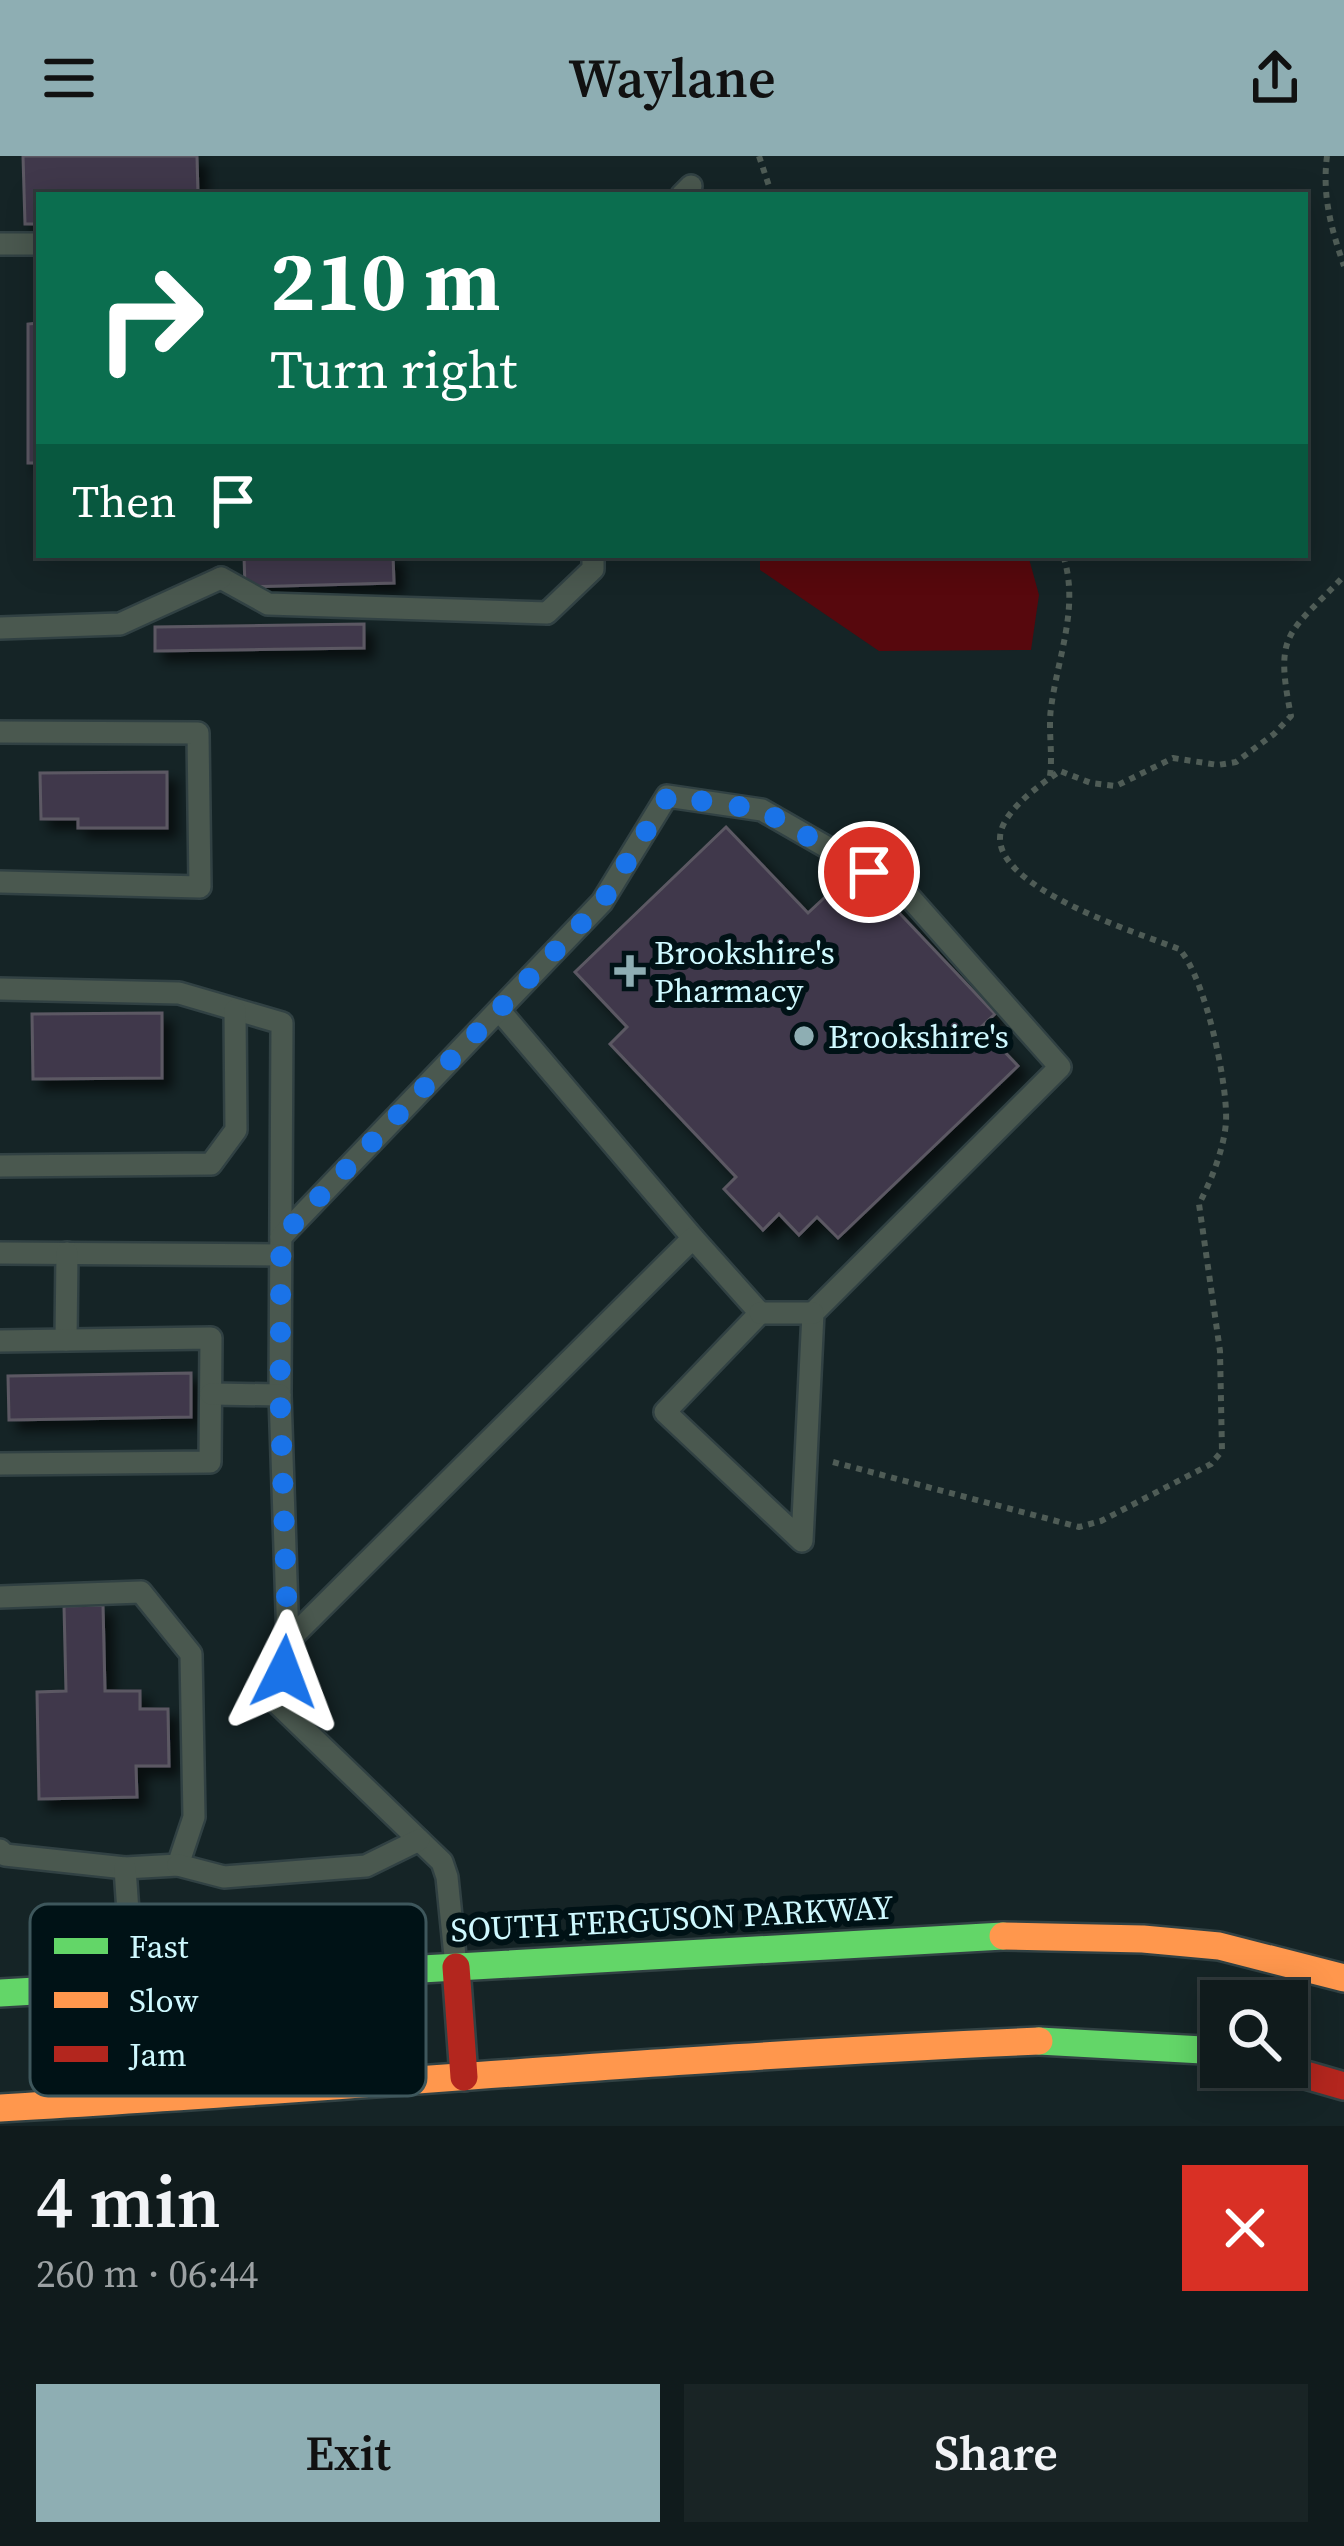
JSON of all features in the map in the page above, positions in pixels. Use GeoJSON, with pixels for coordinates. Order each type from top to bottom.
{"type":"FeatureCollection","features":[{"type":"Feature","properties":{"kind":"street","name":"SOUTH FERGUSON PARKWAY"},"geometry":{"type":"LineString","coordinates":[[426,1968],[987,1936],[1143,1939],[1219,1946],[1344,1978]]}},
{"type":"Feature","properties":{"kind":"street"},"geometry":{"type":"LineString","coordinates":[[456,1966],[464,2077]]}},
{"type":"Feature","properties":{"kind":"street","name":"SOUTH FERGUSON PARKWAY"},"geometry":{"type":"LineString","coordinates":[[0,1993],[30,1991]]}},
{"type":"Feature","properties":{"kind":"street"},"geometry":{"type":"LineString","coordinates":[[426,2080],[784,2052],[1063,2041],[1200,2050]]}},
{"type":"Feature","properties":{"kind":"street"},"geometry":{"type":"LineString","coordinates":[[1308,2076],[1344,2086]]}},
{"type":"Feature","properties":{"kind":"street"},"geometry":{"type":"LineString","coordinates":[[0,2108],[180,2096]]}},
{"type":"Feature","properties":{"kind":"lane"},"geometry":{"type":"LineString","coordinates":[[0,244],[36,244]]}},
{"type":"Feature","properties":{"kind":"lane"},"geometry":{"type":"LineString","coordinates":[[0,628],[120,625],[222,566],[268,604],[547,613],[593,569],[593,558]]}},
{"type":"Feature","properties":{"kind":"lane"},"geometry":{"type":"LineString","coordinates":[[0,732],[198,734],[200,887],[0,882]]}},
{"type":"Feature","properties":{"kind":"lane"},"geometry":{"type":"LineString","coordinates":[[0,1252],[281,1246],[602,902],[668,796],[762,810],[905,892],[1060,1066],[814,1313],[802,1541],[664,1412],[760,1313],[814,1313]]}},
{"type":"Feature","properties":{"kind":"lane"},"geometry":{"type":"LineString","coordinates":[[0,989],[179,993],[281,1023],[280,1395],[288,1641],[279,1705],[445,1869],[456,1966]]}},
{"type":"Feature","properties":{"kind":"lane"},"geometry":{"type":"LineString","coordinates":[[0,1166],[211,1164],[236,1130],[235,1010]]}},
{"type":"Feature","properties":{"kind":"lane"},"geometry":{"type":"LineString","coordinates":[[499,1010],[760,1313]]}},
{"type":"Feature","properties":{"kind":"lane"},"geometry":{"type":"LineString","coordinates":[[288,1641],[693,1238]]}},
{"type":"Feature","properties":{"kind":"lane"},"geometry":{"type":"LineString","coordinates":[[66,1340],[67,1253]]}},
{"type":"Feature","properties":{"kind":"lane"},"geometry":{"type":"LineString","coordinates":[[0,1341],[211,1338],[210,1462],[0,1464]]}},
{"type":"Feature","properties":{"kind":"lane"},"geometry":{"type":"LineString","coordinates":[[211,1394],[280,1395]]}},
{"type":"Feature","properties":{"kind":"lane"},"geometry":{"type":"LineString","coordinates":[[0,1597],[140,1592],[191,1654],[194,1817],[178,1865]]}},
{"type":"Feature","properties":{"kind":"lane"},"geometry":{"type":"LineString","coordinates":[[0,1850],[5,1856],[125,1868],[178,1865],[224,1877],[366,1867],[419,1840]]}},
{"type":"Feature","properties":{"kind":"lane"},"geometry":{"type":"LineString","coordinates":[[125,1868],[127,1904]]}},
{"type":"Feature","properties":{"kind":"path"},"geometry":{"type":"LineString","coordinates":[[759,156],[771,192]]}},
{"type":"Feature","properties":{"kind":"path"},"geometry":{"type":"LineString","coordinates":[[1327,156],[1323,185],[1330,227],[1344,266]]}},
{"type":"Feature","properties":{"kind":"path"},"geometry":{"type":"LineString","coordinates":[[1050,778],[1050,716],[1069,622],[1071,580],[1064,558]]}},
{"type":"Feature","properties":{"kind":"path"},"geometry":{"type":"LineString","coordinates":[[806,1457],[1079,1527],[1101,1521],[1210,1464],[1222,1450],[1220,1351],[1198,1204],[1210,1183],[1226,1122],[1215,1037],[1190,960],[1179,949],[1070,907],[1008,862],[1000,844],[1001,826],[1060,771],[1116,786],[1173,758],[1218,765],[1236,761],[1274,734],[1291,716],[1280,664],[1289,633],[1344,576]]}},
{"type":"Feature","properties":{"kind":"shaded area"},"geometry":{"type":"Polygon","coordinates":[[[760,558],[1029,558],[1039,595],[1031,650],[879,651],[760,570],[760,558]]]}},
{"type":"Feature","properties":{"kind":"building"},"geometry":{"type":"Polygon","coordinates":[[[23,156],[197,156],[198,192],[36,192],[36,224],[25,224],[23,156]]]}},
{"type":"Feature","properties":{"kind":"building"},"geometry":{"type":"Polygon","coordinates":[[[36,323],[36,463],[28,463],[28,324],[36,323]]]}},
{"type":"Feature","properties":{"kind":"building"},"geometry":{"type":"Polygon","coordinates":[[[244,558],[393,558],[394,583],[245,587],[244,558]]]}},
{"type":"Feature","properties":{"kind":"building"},"geometry":{"type":"Polygon","coordinates":[[[364,624],[364,648],[155,651],[155,627],[364,624]]]}},
{"type":"Feature","properties":{"kind":"building"},"geometry":{"type":"Polygon","coordinates":[[[167,772],[167,828],[78,828],[78,819],[41,819],[40,773],[167,772]]]}},
{"type":"Feature","properties":{"kind":"building","name":"Brookshire's"},"geometry":{"type":"Polygon","coordinates":[[[726,827],[808,913],[839,884],[870,916],[887,900],[995,1014],[981,1027],[1018,1066],[838,1238],[817,1217],[799,1235],[779,1214],[763,1230],[724,1189],[736,1177],[610,1044],[627,1027],[575,972],[726,827]]]}},
{"type":"Feature","properties":{"kind":"building"},"geometry":{"type":"Polygon","coordinates":[[[162,1013],[162,1078],[33,1079],[32,1014],[162,1013]]]}},
{"type":"Feature","properties":{"kind":"building"},"geometry":{"type":"Polygon","coordinates":[[[191,1373],[191,1417],[9,1420],[8,1376],[191,1373]]]}},
{"type":"Feature","properties":{"kind":"building"},"geometry":{"type":"Polygon","coordinates":[[[103,1605],[105,1691],[140,1691],[140,1709],[168,1709],[169,1766],[136,1766],[137,1797],[39,1799],[37,1692],[66,1691],[64,1606],[103,1605]]]}},
{"type":"Feature","properties":{"kind":"traffic: fast"},"geometry":{"type":"LineString","coordinates":[[426,1969],[1003,1936]]}},
{"type":"Feature","properties":{"kind":"traffic: fast"},"geometry":{"type":"LineString","coordinates":[[0,1993],[30,1991]]}},
{"type":"Feature","properties":{"kind":"traffic: fast"},"geometry":{"type":"LineString","coordinates":[[1039,2041],[1200,2050]]}},
{"type":"Feature","properties":{"kind":"traffic: slow"},"geometry":{"type":"LineString","coordinates":[[1003,1936],[1219,1946],[1344,1978]]}},
{"type":"Feature","properties":{"kind":"traffic: slow"},"geometry":{"type":"LineString","coordinates":[[426,2079],[1039,2041]]}},
{"type":"Feature","properties":{"kind":"traffic: slow"},"geometry":{"type":"LineString","coordinates":[[0,2108],[176,2096]]}},
{"type":"Feature","properties":{"kind":"traffic: jam"},"geometry":{"type":"LineString","coordinates":[[456,1967],[464,2077]]}},
{"type":"Feature","properties":{"kind":"traffic: jam"},"geometry":{"type":"LineString","coordinates":[[1308,2076],[1344,2086]]}},
{"type":"Feature","properties":{"kind":"place","name":"Brookshire's Pharmacy"},"geometry":{"type":"Point","coordinates":[630,971]}},
{"type":"Feature","properties":{"kind":"place","name":"Brookshire's"},"geometry":{"type":"Point","coordinates":[804,1036]}},
{"type":"Feature","properties":{"kind":"route"},"geometry":{"type":"LineString","coordinates":[[284,1672],[288,1641],[280,1395],[281,1237],[602,902],[668,796],[762,810],[869,872]]}}]}
